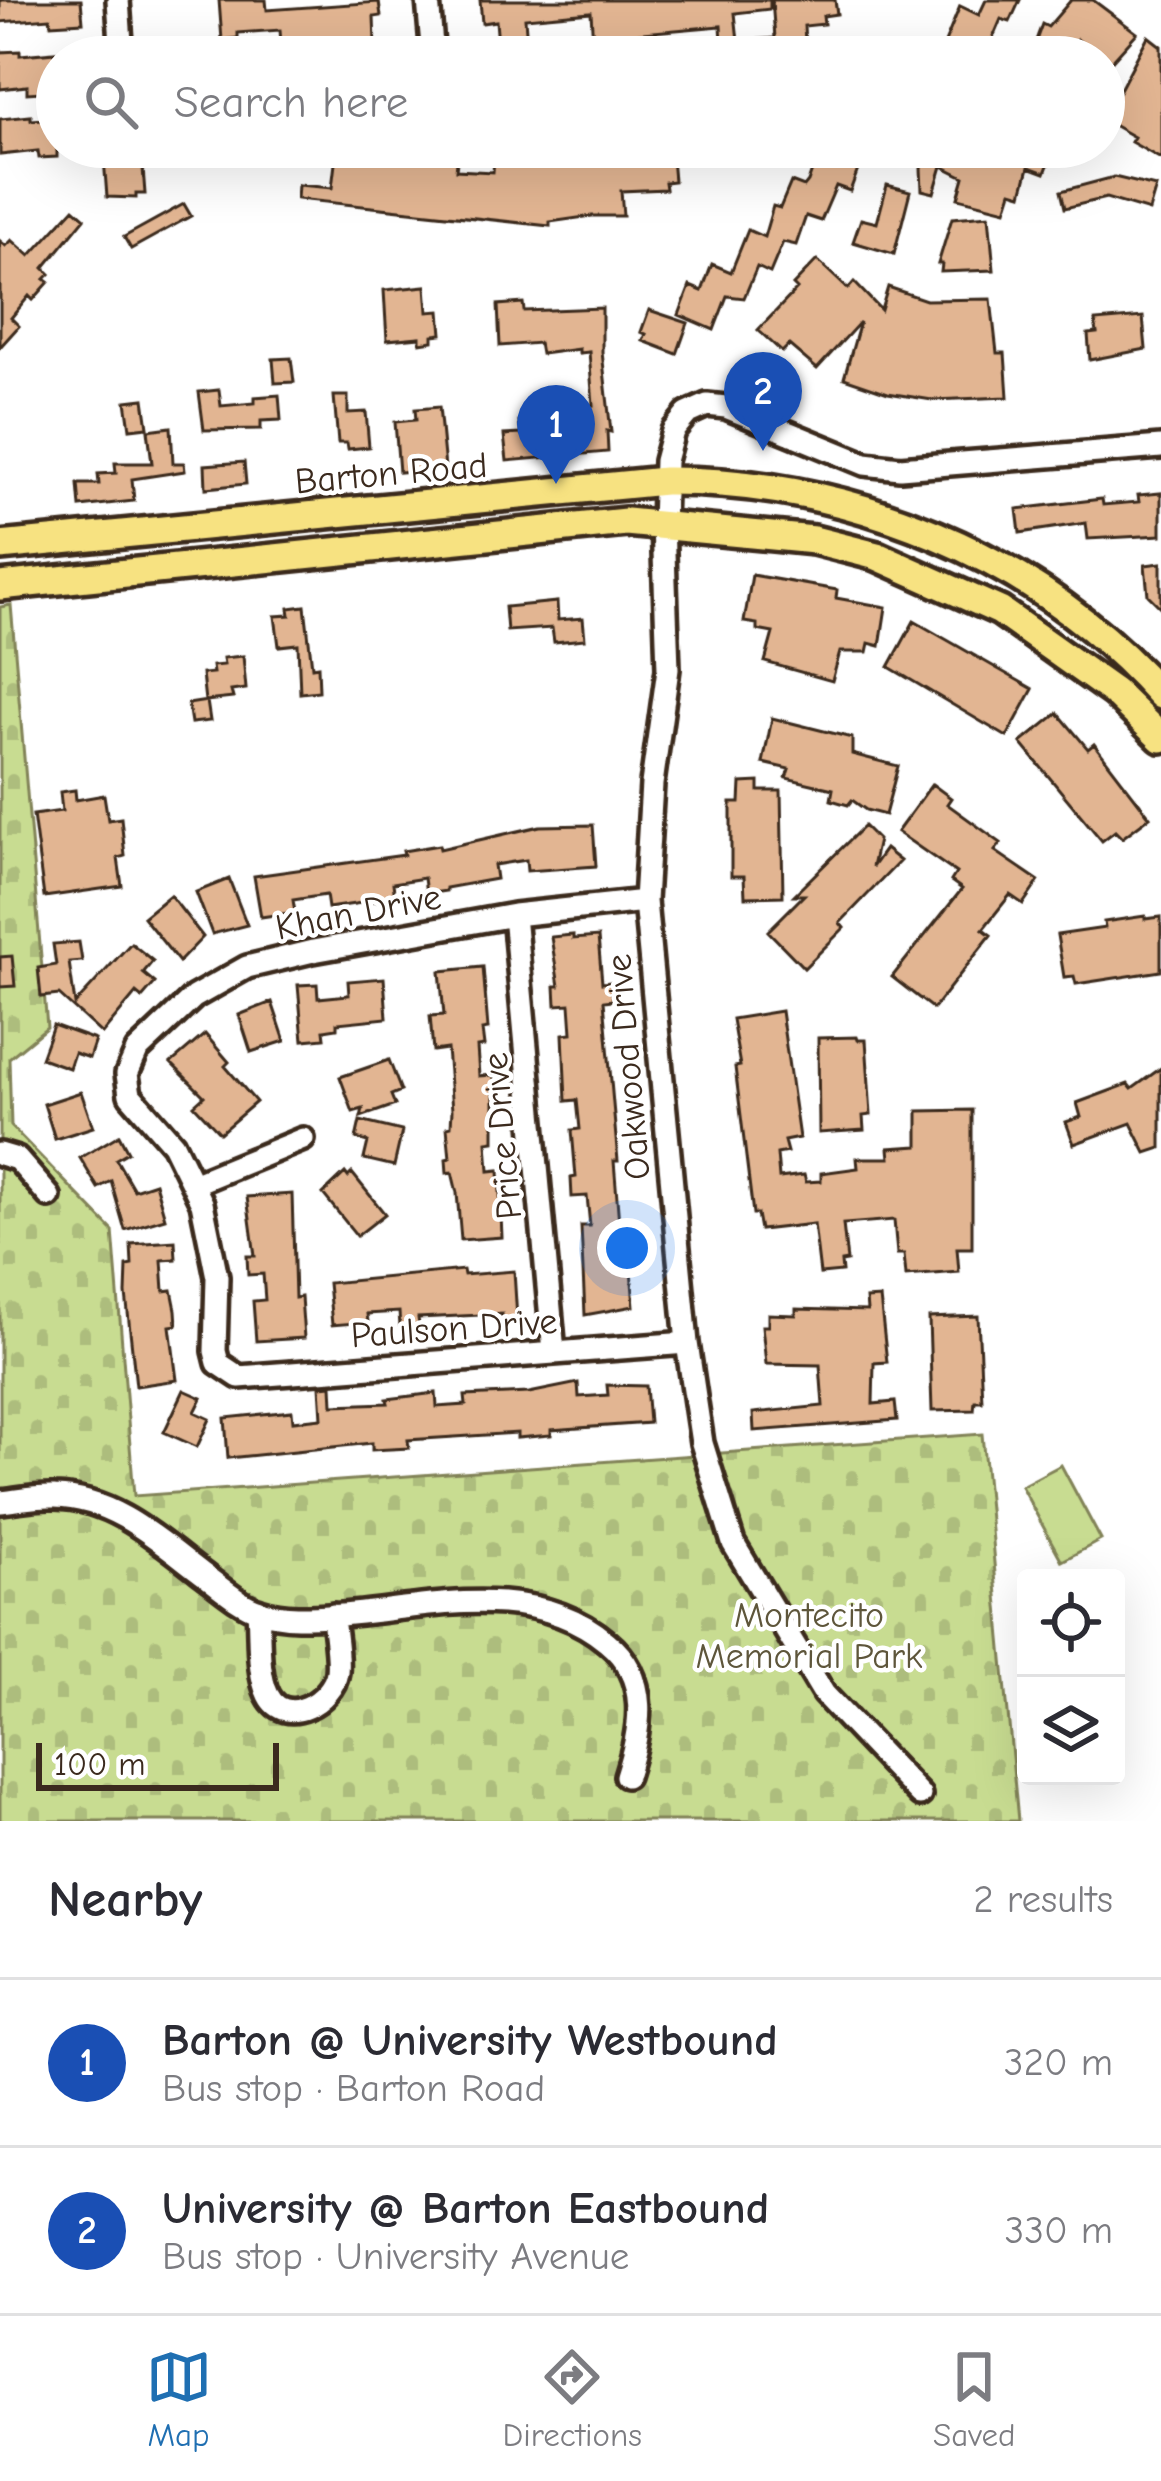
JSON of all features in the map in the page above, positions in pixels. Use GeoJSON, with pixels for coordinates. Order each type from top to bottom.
{"type":"FeatureCollection","features":[{"type":"Feature","properties":{"kind":"main road","name":"Barton Road"},"geometry":{"type":"LineString","coordinates":[[0,546],[664,481],[769,489],[877,510],[1003,567],[1121,650],[1161,694]]}},
{"type":"Feature","properties":{"kind":"main road","name":"Barton Road"},"geometry":{"type":"LineString","coordinates":[[0,586],[626,522],[814,540],[877,556],[1017,622],[1114,692],[1161,738]]}},
{"type":"Feature","properties":{"kind":"street"},"geometry":{"type":"LineString","coordinates":[[118,0],[121,36]]}},
{"type":"Feature","properties":{"kind":"street"},"geometry":{"type":"LineString","coordinates":[[428,0],[431,36]]}},
{"type":"Feature","properties":{"kind":"street","name":"Oakwood Drive"},"geometry":{"type":"LineString","coordinates":[[920,1796],[824,1694],[734,1543],[702,1443],[687,1343],[645,901],[652,784],[668,669],[664,481],[673,431],[687,414],[707,405],[726,407],[865,464],[900,468],[1161,447]]}},
{"type":"Feature","properties":{"kind":"street","name":"Khan Drive"},"geometry":{"type":"LineString","coordinates":[[193,1184],[173,1144],[130,1095],[127,1074],[137,1051],[194,998],[248,968],[313,951],[514,915],[645,901]]}},
{"type":"Feature","properties":{"kind":"street","name":"Price Drive"},"geometry":{"type":"LineString","coordinates":[[514,915],[554,1352]]}},
{"type":"Feature","properties":{"kind":"street"},"geometry":{"type":"LineString","coordinates":[[193,1184],[303,1139]]}},
{"type":"Feature","properties":{"kind":"street"},"geometry":{"type":"LineString","coordinates":[[0,1154],[17,1159],[49,1196]]}},
{"type":"Feature","properties":{"kind":"street","name":"Paulson Drive"},"geometry":{"type":"LineString","coordinates":[[193,1184],[202,1203],[217,1277],[215,1351],[218,1363],[239,1377],[687,1343]]}},
{"type":"Feature","properties":{"kind":"street"},"geometry":{"type":"LineString","coordinates":[[0,1502],[55,1497],[82,1500],[129,1518],[258,1610],[298,1618],[505,1601],[576,1619],[620,1652],[638,1691],[640,1731],[626,1776]]}},
{"type":"Feature","properties":{"kind":"street"},"geometry":{"type":"LineString","coordinates":[[258,1610],[265,1691],[273,1702],[293,1711],[314,1706],[328,1694],[337,1672],[333,1615]]}},
{"type":"Feature","properties":{"kind":"green space","name":"Montecito Memorial Park"},"geometry":{"type":"Polygon","coordinates":[[[11,605],[47,1027],[9,1058],[11,1126],[113,1231],[134,1496],[982,1434],[1018,1821],[0,1821],[0,607],[11,605]]]}},
{"type":"Feature","properties":{"kind":"green space"},"geometry":{"type":"Polygon","coordinates":[[[1061,1465],[1101,1540],[1062,1561],[1021,1486],[1061,1465]]]}},
{"type":"Feature","properties":{"kind":"building"},"geometry":{"type":"Polygon","coordinates":[[[0,0],[81,0],[83,22],[51,24],[50,18],[0,22],[0,0]]]}},
{"type":"Feature","properties":{"kind":"building"},"geometry":{"type":"Polygon","coordinates":[[[219,0],[266,0],[267,10],[379,2],[381,16],[374,17],[375,36],[280,36],[280,30],[222,36],[219,0]]]}},
{"type":"Feature","properties":{"kind":"building"},"geometry":{"type":"Polygon","coordinates":[[[480,0],[770,0],[770,9],[735,13],[737,36],[722,36],[721,26],[592,36],[591,12],[525,18],[526,36],[497,36],[496,21],[482,23],[480,0]]]}},
{"type":"Feature","properties":{"kind":"building"},"geometry":{"type":"Polygon","coordinates":[[[772,0],[835,0],[837,14],[823,16],[824,24],[804,26],[805,36],[775,36],[772,0]]]}},
{"type":"Feature","properties":{"kind":"building"},"geometry":{"type":"Polygon","coordinates":[[[986,0],[1020,0],[1010,22],[1001,19],[994,36],[948,36],[960,6],[979,15],[986,0]]]}},
{"type":"Feature","properties":{"kind":"building"},"geometry":{"type":"Polygon","coordinates":[[[1071,0],[1093,0],[1137,33],[1125,46],[1125,36],[1038,36],[1042,24],[1048,27],[1071,0]]]}},
{"type":"Feature","properties":{"kind":"building"},"geometry":{"type":"Polygon","coordinates":[[[1148,36],[1161,46],[1161,159],[1131,142],[1134,137],[1125,132],[1125,80],[1148,36]]]}},
{"type":"Feature","properties":{"kind":"building"},"geometry":{"type":"Polygon","coordinates":[[[0,52],[36,54],[36,92],[27,93],[27,86],[0,89],[0,52]]]}},
{"type":"Feature","properties":{"kind":"building"},"geometry":{"type":"Polygon","coordinates":[[[0,119],[36,120],[36,151],[0,155],[0,119]]]}},
{"type":"Feature","properties":{"kind":"building"},"geometry":{"type":"Polygon","coordinates":[[[105,168],[143,168],[145,194],[107,197],[105,168]]]}},
{"type":"Feature","properties":{"kind":"building"},"geometry":{"type":"Polygon","coordinates":[[[334,168],[493,172],[493,168],[673,168],[674,181],[665,182],[666,189],[621,191],[623,216],[592,216],[550,222],[550,226],[297,199],[298,185],[332,188],[334,168]]]}},
{"type":"Feature","properties":{"kind":"building"},"geometry":{"type":"Polygon","coordinates":[[[813,168],[859,168],[850,191],[836,186],[821,221],[806,216],[796,245],[783,242],[770,273],[757,267],[744,298],[727,296],[714,330],[679,315],[690,286],[702,291],[712,264],[731,272],[748,230],[764,237],[773,206],[780,208],[791,182],[804,187],[813,168]]]}},
{"type":"Feature","properties":{"kind":"building"},"geometry":{"type":"Polygon","coordinates":[[[921,168],[941,168],[934,193],[922,190],[921,168]]]}},
{"type":"Feature","properties":{"kind":"building"},"geometry":{"type":"Polygon","coordinates":[[[946,168],[1029,168],[1022,194],[1012,191],[1006,210],[958,198],[964,177],[946,168]]]}},
{"type":"Feature","properties":{"kind":"building"},"geometry":{"type":"Polygon","coordinates":[[[1114,177],[1156,187],[1149,211],[1106,198],[1065,208],[1061,191],[1114,177]]]}},
{"type":"Feature","properties":{"kind":"building"},"geometry":{"type":"Polygon","coordinates":[[[887,185],[910,191],[894,254],[853,242],[861,219],[877,223],[887,185]]]}},
{"type":"Feature","properties":{"kind":"building"},"geometry":{"type":"Polygon","coordinates":[[[184,204],[191,216],[131,249],[124,237],[184,204]]]}},
{"type":"Feature","properties":{"kind":"building"},"geometry":{"type":"Polygon","coordinates":[[[74,208],[85,218],[44,268],[50,274],[45,279],[49,282],[11,318],[19,326],[0,347],[0,241],[6,246],[12,240],[30,256],[74,208]]]}},
{"type":"Feature","properties":{"kind":"building"},"geometry":{"type":"Polygon","coordinates":[[[989,215],[994,270],[941,272],[942,264],[938,264],[952,218],[989,215]]]}},
{"type":"Feature","properties":{"kind":"building"},"geometry":{"type":"Polygon","coordinates":[[[817,260],[848,289],[854,282],[881,310],[888,287],[926,300],[991,299],[997,353],[1005,353],[1008,397],[932,400],[888,393],[844,378],[860,322],[817,369],[789,345],[782,352],[758,330],[817,260]]]}},
{"type":"Feature","properties":{"kind":"building"},"geometry":{"type":"Polygon","coordinates":[[[426,286],[428,312],[440,311],[442,334],[420,343],[420,337],[387,340],[384,290],[426,286]]]}},
{"type":"Feature","properties":{"kind":"building"},"geometry":{"type":"Polygon","coordinates":[[[523,303],[524,311],[602,308],[611,432],[607,431],[608,452],[507,461],[504,435],[521,434],[519,422],[537,420],[538,430],[554,428],[555,434],[582,432],[580,406],[593,405],[589,352],[541,354],[539,343],[500,346],[498,305],[523,303]]]}},
{"type":"Feature","properties":{"kind":"building"},"geometry":{"type":"Polygon","coordinates":[[[649,310],[688,323],[677,354],[643,341],[646,334],[641,332],[649,310]]]}},
{"type":"Feature","properties":{"kind":"building"},"geometry":{"type":"Polygon","coordinates":[[[1143,317],[1146,349],[1090,360],[1088,334],[1097,333],[1095,321],[1143,317]]]}},
{"type":"Feature","properties":{"kind":"building"},"geometry":{"type":"Polygon","coordinates":[[[291,358],[294,382],[275,383],[273,359],[291,358]]]}},
{"type":"Feature","properties":{"kind":"building"},"geometry":{"type":"Polygon","coordinates":[[[219,390],[221,406],[279,395],[281,420],[261,421],[261,429],[204,430],[199,392],[219,390]]]}},
{"type":"Feature","properties":{"kind":"building"},"geometry":{"type":"Polygon","coordinates":[[[334,396],[348,396],[348,413],[366,412],[369,447],[348,449],[347,443],[338,443],[334,396]]]}},
{"type":"Feature","properties":{"kind":"building"},"geometry":{"type":"Polygon","coordinates":[[[144,399],[148,427],[130,429],[126,401],[144,399]]]}},
{"type":"Feature","properties":{"kind":"building"},"geometry":{"type":"Polygon","coordinates":[[[439,407],[445,468],[399,472],[395,422],[416,420],[415,409],[439,407]]]}},
{"type":"Feature","properties":{"kind":"building"},"geometry":{"type":"Polygon","coordinates":[[[171,427],[173,463],[184,463],[185,471],[132,479],[134,501],[80,507],[78,484],[99,484],[98,474],[116,473],[115,463],[152,463],[148,430],[171,427]]]}},
{"type":"Feature","properties":{"kind":"building"},"geometry":{"type":"Polygon","coordinates":[[[244,462],[246,484],[206,488],[205,465],[244,462]]]}},
{"type":"Feature","properties":{"kind":"building"},"geometry":{"type":"Polygon","coordinates":[[[1161,493],[1161,535],[1088,539],[1086,523],[1020,533],[1017,509],[1102,499],[1103,505],[1139,502],[1138,495],[1161,493]]]}},
{"type":"Feature","properties":{"kind":"building"},"geometry":{"type":"Polygon","coordinates":[[[1161,563],[1161,608],[1148,595],[1145,565],[1161,563]]]}},
{"type":"Feature","properties":{"kind":"building"},"geometry":{"type":"Polygon","coordinates":[[[752,575],[837,590],[836,598],[886,607],[880,646],[869,643],[867,652],[840,652],[832,681],[765,662],[773,633],[744,622],[752,575]]]}},
{"type":"Feature","properties":{"kind":"building"},"geometry":{"type":"Polygon","coordinates":[[[557,602],[558,620],[583,618],[585,639],[554,642],[552,628],[507,631],[505,607],[557,602]]]}},
{"type":"Feature","properties":{"kind":"building"},"geometry":{"type":"Polygon","coordinates":[[[305,606],[319,691],[300,693],[298,644],[279,646],[275,616],[290,615],[289,608],[305,606]]]}},
{"type":"Feature","properties":{"kind":"building"},"geometry":{"type":"Polygon","coordinates":[[[914,621],[1033,689],[1007,737],[889,667],[914,621]]]}},
{"type":"Feature","properties":{"kind":"building"},"geometry":{"type":"Polygon","coordinates":[[[243,656],[246,689],[231,691],[233,698],[205,701],[202,674],[213,673],[212,666],[224,665],[223,658],[243,656]]]}},
{"type":"Feature","properties":{"kind":"building"},"geometry":{"type":"Polygon","coordinates":[[[207,701],[210,721],[191,723],[188,704],[207,701]]]}},
{"type":"Feature","properties":{"kind":"building"},"geometry":{"type":"Polygon","coordinates":[[[1058,713],[1088,749],[1094,744],[1150,817],[1122,838],[1115,831],[1102,841],[1021,743],[1058,713]]]}},
{"type":"Feature","properties":{"kind":"building"},"geometry":{"type":"Polygon","coordinates":[[[772,718],[852,738],[852,754],[898,766],[885,815],[852,800],[848,805],[831,800],[833,789],[786,778],[789,769],[763,763],[772,718]]]}},
{"type":"Feature","properties":{"kind":"building"},"geometry":{"type":"Polygon","coordinates":[[[759,782],[759,791],[781,791],[783,896],[745,897],[744,876],[731,876],[731,803],[740,803],[741,783],[759,782]]]}},
{"type":"Feature","properties":{"kind":"building"},"geometry":{"type":"Polygon","coordinates":[[[932,784],[951,798],[947,804],[1001,843],[995,851],[1039,881],[1023,904],[1010,895],[983,929],[991,935],[933,1009],[892,977],[962,889],[951,881],[956,873],[897,832],[932,784]]]}},
{"type":"Feature","properties":{"kind":"building"},"geometry":{"type":"Polygon","coordinates":[[[75,790],[76,800],[104,795],[108,820],[121,818],[122,886],[44,897],[33,815],[62,811],[60,792],[75,790]]]}},
{"type":"Feature","properties":{"kind":"building"},"geometry":{"type":"Polygon","coordinates":[[[593,825],[596,866],[527,871],[526,860],[494,865],[496,879],[446,891],[426,894],[424,878],[393,883],[395,898],[328,908],[326,895],[293,900],[295,912],[261,917],[254,876],[404,855],[403,851],[439,845],[440,849],[540,826],[593,825]]]}},
{"type":"Feature","properties":{"kind":"building"},"geometry":{"type":"Polygon","coordinates":[[[864,826],[878,840],[872,867],[885,849],[900,861],[804,968],[768,931],[804,895],[794,895],[864,826]]]}},
{"type":"Feature","properties":{"kind":"building"},"geometry":{"type":"Polygon","coordinates":[[[229,879],[247,925],[212,934],[196,892],[229,879]]]}},
{"type":"Feature","properties":{"kind":"building"},"geometry":{"type":"Polygon","coordinates":[[[170,895],[203,937],[179,962],[143,917],[170,895]]]}},
{"type":"Feature","properties":{"kind":"building"},"geometry":{"type":"Polygon","coordinates":[[[1145,916],[1161,917],[1161,971],[1076,984],[1074,976],[1064,977],[1057,935],[1145,916]]]}},
{"type":"Feature","properties":{"kind":"building"},"geometry":{"type":"Polygon","coordinates":[[[573,935],[573,939],[598,937],[602,983],[611,982],[613,1000],[604,1001],[618,1161],[614,1161],[634,1306],[585,1315],[581,1226],[590,1226],[587,1196],[572,1197],[571,1178],[576,1177],[572,1130],[580,1129],[577,1100],[566,1101],[563,1034],[572,1033],[570,1004],[556,1005],[555,986],[559,986],[551,937],[573,935]]]}},
{"type":"Feature","properties":{"kind":"building"},"geometry":{"type":"Polygon","coordinates":[[[79,942],[82,961],[69,962],[75,1004],[131,943],[153,961],[143,973],[155,983],[142,998],[136,993],[102,1034],[59,995],[41,997],[38,968],[56,965],[53,944],[79,942]]]}},
{"type":"Feature","properties":{"kind":"building"},"geometry":{"type":"Polygon","coordinates":[[[12,956],[15,986],[0,987],[0,957],[12,956]]]}},
{"type":"Feature","properties":{"kind":"building"},"geometry":{"type":"Polygon","coordinates":[[[483,967],[488,1029],[482,1030],[484,1046],[477,1047],[479,1076],[494,1075],[494,1141],[487,1142],[489,1171],[499,1170],[502,1237],[461,1240],[457,1193],[452,1172],[447,1173],[447,1127],[452,1110],[447,1049],[433,1051],[430,1016],[444,1015],[440,971],[483,967]]]}},
{"type":"Feature","properties":{"kind":"building"},"geometry":{"type":"Polygon","coordinates":[[[384,978],[387,1018],[337,1023],[337,1028],[324,1030],[325,1038],[303,1040],[298,985],[317,984],[318,998],[349,995],[348,981],[384,978]]]}},
{"type":"Feature","properties":{"kind":"building"},"geometry":{"type":"Polygon","coordinates":[[[272,1002],[285,1041],[251,1052],[239,1015],[272,1002]]]}},
{"type":"Feature","properties":{"kind":"building"},"geometry":{"type":"Polygon","coordinates":[[[781,1011],[799,1138],[784,1141],[787,1152],[777,1154],[779,1178],[804,1175],[806,1182],[821,1181],[821,1173],[858,1168],[857,1158],[890,1158],[889,1148],[918,1146],[918,1111],[972,1110],[972,1248],[957,1248],[959,1272],[906,1276],[904,1254],[897,1254],[894,1220],[843,1224],[847,1261],[841,1262],[842,1272],[820,1274],[814,1224],[760,1230],[757,1214],[753,1214],[732,1019],[781,1011]]]}},
{"type":"Feature","properties":{"kind":"building"},"geometry":{"type":"Polygon","coordinates":[[[53,1025],[95,1040],[89,1058],[74,1053],[69,1068],[41,1058],[53,1025]]]}},
{"type":"Feature","properties":{"kind":"building"},"geometry":{"type":"Polygon","coordinates":[[[205,1034],[256,1102],[220,1133],[194,1105],[204,1096],[171,1063],[205,1034]]]}},
{"type":"Feature","properties":{"kind":"building"},"geometry":{"type":"Polygon","coordinates":[[[818,1038],[866,1040],[871,1115],[863,1116],[864,1130],[819,1133],[818,1038]]]}},
{"type":"Feature","properties":{"kind":"building"},"geometry":{"type":"Polygon","coordinates":[[[389,1060],[401,1091],[391,1095],[395,1105],[361,1117],[363,1109],[353,1112],[340,1077],[389,1060]]]}},
{"type":"Feature","properties":{"kind":"building"},"geometry":{"type":"Polygon","coordinates":[[[1161,1068],[1161,1148],[1146,1153],[1131,1123],[1074,1144],[1066,1122],[1081,1117],[1077,1103],[1128,1084],[1132,1089],[1161,1068]]]}},
{"type":"Feature","properties":{"kind":"building"},"geometry":{"type":"Polygon","coordinates":[[[81,1092],[93,1127],[55,1139],[44,1104],[81,1092]]]}},
{"type":"Feature","properties":{"kind":"building"},"geometry":{"type":"Polygon","coordinates":[[[360,1121],[402,1131],[394,1166],[364,1159],[368,1142],[356,1139],[360,1121]]]}},
{"type":"Feature","properties":{"kind":"building"},"geometry":{"type":"Polygon","coordinates":[[[119,1135],[128,1152],[116,1159],[134,1190],[155,1183],[165,1218],[125,1230],[111,1181],[98,1188],[80,1158],[119,1135]]]}},
{"type":"Feature","properties":{"kind":"building"},"geometry":{"type":"Polygon","coordinates":[[[345,1173],[348,1177],[352,1173],[385,1214],[357,1236],[323,1194],[345,1173]]]}},
{"type":"Feature","properties":{"kind":"building"},"geometry":{"type":"Polygon","coordinates":[[[292,1194],[295,1298],[301,1297],[304,1338],[256,1341],[253,1301],[265,1300],[263,1274],[248,1275],[247,1256],[255,1256],[247,1197],[292,1194]]]}},
{"type":"Feature","properties":{"kind":"building"},"geometry":{"type":"Polygon","coordinates":[[[175,1241],[176,1259],[162,1260],[164,1291],[172,1290],[176,1310],[177,1325],[170,1326],[177,1380],[136,1386],[126,1294],[131,1244],[175,1241]]]}},
{"type":"Feature","properties":{"kind":"building"},"geometry":{"type":"Polygon","coordinates":[[[463,1270],[464,1275],[514,1271],[517,1319],[502,1320],[502,1314],[418,1318],[419,1325],[400,1327],[399,1312],[367,1314],[368,1322],[332,1325],[328,1283],[463,1270]]]}},
{"type":"Feature","properties":{"kind":"building"},"geometry":{"type":"Polygon","coordinates":[[[880,1298],[887,1362],[874,1363],[873,1404],[895,1402],[897,1420],[754,1431],[753,1413],[823,1406],[820,1365],[766,1364],[762,1326],[768,1326],[768,1314],[796,1315],[796,1309],[867,1311],[866,1299],[880,1298]]]}},
{"type":"Feature","properties":{"kind":"building"},"geometry":{"type":"Polygon","coordinates":[[[978,1316],[982,1401],[975,1401],[974,1410],[932,1411],[929,1318],[978,1316]]]}},
{"type":"Feature","properties":{"kind":"building"},"geometry":{"type":"Polygon","coordinates":[[[578,1383],[579,1397],[608,1395],[607,1385],[646,1386],[649,1423],[551,1430],[551,1435],[517,1438],[517,1433],[408,1440],[409,1448],[372,1450],[372,1443],[228,1458],[225,1418],[292,1411],[293,1421],[322,1418],[320,1386],[332,1385],[333,1405],[388,1403],[387,1399],[436,1393],[437,1407],[466,1405],[465,1396],[529,1393],[578,1383]]]}},
{"type":"Feature","properties":{"kind":"building"},"geometry":{"type":"Polygon","coordinates":[[[184,1390],[202,1398],[195,1412],[210,1419],[197,1447],[164,1432],[184,1390]]]}},
{"type":"Feature","properties":{"kind":"place","name":"University @ Barton Eastbound"},"geometry":{"type":"Point","coordinates":[763,451]}},
{"type":"Feature","properties":{"kind":"place","name":"Barton @ University Westbound"},"geometry":{"type":"Point","coordinates":[556,484]}}]}
